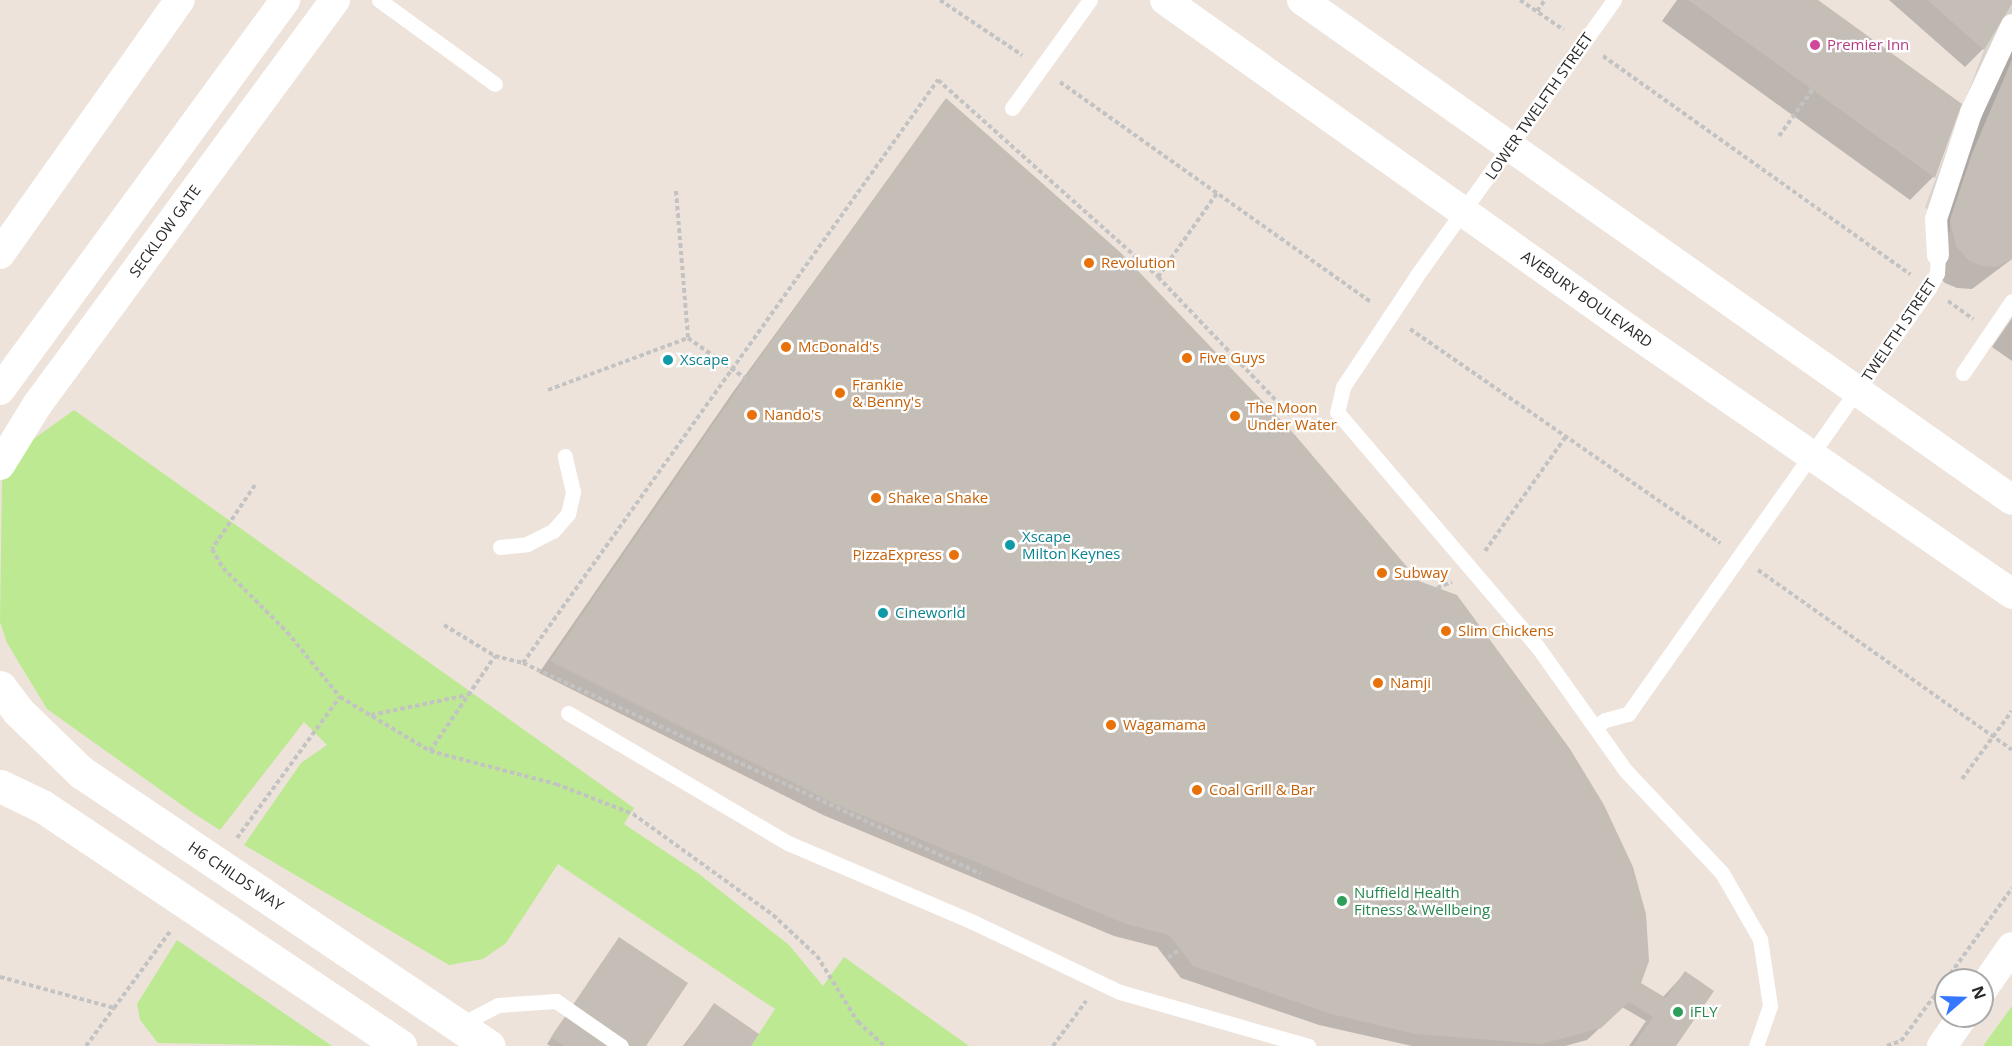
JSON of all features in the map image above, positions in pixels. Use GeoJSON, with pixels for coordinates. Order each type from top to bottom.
{"type":"FeatureCollection","features":[{"type":"Feature","properties":{"kind":"street"},"geometry":{"type":"LineString","coordinates":[[0,254],[180,0]]}},
{"type":"Feature","properties":{"kind":"street"},"geometry":{"type":"LineString","coordinates":[[0,390],[285,0]]}},
{"type":"Feature","properties":{"kind":"street","name":"SECKLOW GATE"},"geometry":{"type":"LineString","coordinates":[[0,465],[37,405],[335,0]]}},
{"type":"Feature","properties":{"kind":"street","name":"AVEBURY BOULEVARD"},"geometry":{"type":"LineString","coordinates":[[1165,0],[1465,213],[2012,594]]}},
{"type":"Feature","properties":{"kind":"street"},"geometry":{"type":"LineString","coordinates":[[1302,0],[2012,500]]}},
{"type":"Feature","properties":{"kind":"street","name":"TWELFTH STREET"},"geometry":{"type":"LineString","coordinates":[[1938,255],[1936,219],[1971,113],[2012,26]]}},
{"type":"Feature","properties":{"kind":"street","name":"H6 CHILDS WAY"},"geometry":{"type":"LineString","coordinates":[[0,687],[18,711],[81,772],[488,1046]]}},
{"type":"Feature","properties":{"kind":"street"},"geometry":{"type":"LineString","coordinates":[[0,786],[42,806],[400,1046]]}},
{"type":"Feature","properties":{"kind":"street"},"geometry":{"type":"LineString","coordinates":[[1994,973],[2012,948]]}},
{"type":"Feature","properties":{"kind":"street"},"geometry":{"type":"LineString","coordinates":[[1942,1046],[1955,1028]]}},
{"type":"Feature","properties":{"kind":"lane"},"geometry":{"type":"LineString","coordinates":[[379,0],[495,84]]}},
{"type":"Feature","properties":{"kind":"lane"},"geometry":{"type":"LineString","coordinates":[[1012,108],[1090,0]]}},
{"type":"Feature","properties":{"kind":"lane","name":"LOWER TWELFTH STREET"},"geometry":{"type":"LineString","coordinates":[[1473,568],[1336,412],[1343,387],[1390,316],[1614,0]]}},
{"type":"Feature","properties":{"kind":"lane","name":"TWELFTH STREET"},"geometry":{"type":"LineString","coordinates":[[1596,727],[1605,720],[1629,714],[1929,288],[1937,273],[1938,255]]}},
{"type":"Feature","properties":{"kind":"lane"},"geometry":{"type":"LineString","coordinates":[[1963,373],[2012,301]]}},
{"type":"Feature","properties":{"kind":"lane"},"geometry":{"type":"LineString","coordinates":[[500,547],[527,544],[553,531],[568,514],[573,492],[565,456]]}},
{"type":"Feature","properties":{"kind":"lane"},"geometry":{"type":"LineString","coordinates":[[1473,568],[1596,727],[1625,770],[1722,873],[1760,939],[1770,1006],[1756,1046]]}},
{"type":"Feature","properties":{"kind":"lane"},"geometry":{"type":"LineString","coordinates":[[568,713],[788,843],[973,922],[1106,986],[1308,1046]]}},
{"type":"Feature","properties":{"kind":"lane"},"geometry":{"type":"LineString","coordinates":[[458,1026],[498,1005],[556,1001],[621,1046]]}},
{"type":"Feature","properties":{"kind":"path"},"geometry":{"type":"LineString","coordinates":[[940,0],[1041,68],[1390,316],[1740,557],[2012,750]]}},
{"type":"Feature","properties":{"kind":"path"},"geometry":{"type":"LineString","coordinates":[[1520,0],[1759,164],[1991,332]]}},
{"type":"Feature","properties":{"kind":"path"},"geometry":{"type":"LineString","coordinates":[[1537,11],[1545,0]]}},
{"type":"Feature","properties":{"kind":"path"},"geometry":{"type":"LineString","coordinates":[[523,663],[938,80],[1158,277],[1290,415]]}},
{"type":"Feature","properties":{"kind":"path"},"geometry":{"type":"LineString","coordinates":[[1779,136],[1812,90]]}},
{"type":"Feature","properties":{"kind":"path"},"geometry":{"type":"LineString","coordinates":[[676,191],[688,338],[745,378]]}},
{"type":"Feature","properties":{"kind":"path"},"geometry":{"type":"LineString","coordinates":[[1158,277],[1217,193]]}},
{"type":"Feature","properties":{"kind":"path"},"geometry":{"type":"LineString","coordinates":[[548,390],[688,338]]}},
{"type":"Feature","properties":{"kind":"path"},"geometry":{"type":"LineString","coordinates":[[1437,588],[1459,580],[1473,568],[1566,436]]}},
{"type":"Feature","properties":{"kind":"path"},"geometry":{"type":"LineString","coordinates":[[255,485],[212,549],[223,567],[287,632],[340,697],[430,751],[556,784],[633,814],[773,915],[817,956],[858,1022],[885,1046]]}},
{"type":"Feature","properties":{"kind":"path"},"geometry":{"type":"LineString","coordinates":[[444,625],[495,656],[523,663],[981,874]]}},
{"type":"Feature","properties":{"kind":"path"},"geometry":{"type":"LineString","coordinates":[[430,751],[495,656]]}},
{"type":"Feature","properties":{"kind":"path"},"geometry":{"type":"LineString","coordinates":[[371,715],[469,695]]}},
{"type":"Feature","properties":{"kind":"path"},"geometry":{"type":"LineString","coordinates":[[287,768],[340,697]]}},
{"type":"Feature","properties":{"kind":"path"},"geometry":{"type":"LineString","coordinates":[[1962,778],[1995,738],[2012,711]]}},
{"type":"Feature","properties":{"kind":"path"},"geometry":{"type":"LineString","coordinates":[[1955,968],[2012,888]]}},
{"type":"Feature","properties":{"kind":"path"},"geometry":{"type":"LineString","coordinates":[[1167,958],[1180,949]]}},
{"type":"Feature","properties":{"kind":"path"},"geometry":{"type":"LineString","coordinates":[[0,977],[114,1008]]}},
{"type":"Feature","properties":{"kind":"path"},"geometry":{"type":"LineString","coordinates":[[86,1046],[136,979]]}},
{"type":"Feature","properties":{"kind":"path"},"geometry":{"type":"LineString","coordinates":[[1053,1046],[1082,1005],[1106,986]]}},
{"type":"Feature","properties":{"kind":"path"},"geometry":{"type":"LineString","coordinates":[[1887,1046],[1901,1041],[1934,996]]}},
{"type":"Feature","properties":{"kind":"green space"},"geometry":{"type":"Polygon","coordinates":[[[74,410],[634,808],[624,824],[699,874],[789,945],[823,986],[844,957],[969,1046],[751,1046],[775,1009],[558,864],[506,943],[483,959],[449,965],[244,845],[301,763],[327,745],[304,722],[220,830],[193,813],[47,709],[7,643],[0,622],[2,481],[21,448],[74,410]]]}},
{"type":"Feature","properties":{"kind":"green space"},"geometry":{"type":"Polygon","coordinates":[[[177,940],[332,1046],[158,1043],[140,1020],[137,1004],[177,940]]]}},
{"type":"Feature","properties":{"kind":"green space"},"geometry":{"type":"Polygon","coordinates":[[[2012,1006],[2012,1046],[1983,1046],[2012,1006]]]}},
{"type":"Feature","properties":{"kind":"shaded area"},"geometry":{"type":"Polygon","coordinates":[[[2012,4],[2012,60],[1972,154],[1950,220],[1950,233],[1925,207],[1984,50],[2012,4]]]}},
{"type":"Feature","properties":{"kind":"building","name":"Premier Inn"},"geometry":{"type":"Polygon","coordinates":[[[1688,0],[1818,0],[1962,104],[1935,178],[1688,0]]]}},
{"type":"Feature","properties":{"kind":"building"},"geometry":{"type":"Polygon","coordinates":[[[1927,0],[2012,0],[2012,4],[1984,50],[1927,0]]]}},
{"type":"Feature","properties":{"kind":"building"},"geometry":{"type":"Polygon","coordinates":[[[2012,60],[2012,259],[1997,267],[1981,266],[1968,260],[1956,246],[1950,220],[1972,154],[2012,60]]]}},
{"type":"Feature","properties":{"kind":"building","name":"Xscape Milton Keynes"},"geometry":{"type":"Polygon","coordinates":[[[946,98],[1121,253],[1295,435],[1419,581],[1457,595],[1570,749],[1604,805],[1633,867],[1646,914],[1649,961],[1641,983],[1666,998],[1685,971],[1714,991],[1676,1046],[1633,1046],[1653,1017],[1629,1002],[1601,1028],[1541,1044],[1415,1034],[1331,1014],[1193,966],[1169,935],[1126,924],[835,804],[550,661],[745,378],[946,98]]]}},
{"type":"Feature","properties":{"kind":"building"},"geometry":{"type":"Polygon","coordinates":[[[619,937],[688,983],[646,1046],[564,1046],[551,1037],[619,937]]]}},
{"type":"Feature","properties":{"kind":"building"},"geometry":{"type":"Polygon","coordinates":[[[714,1003],[759,1034],[751,1046],[685,1046],[714,1003]]]}},
{"type":"Feature","properties":{"kind":"place","name":"Premier Inn"},"geometry":{"type":"Point","coordinates":[1815,45]}},
{"type":"Feature","properties":{"kind":"place","name":"Revolution"},"geometry":{"type":"Point","coordinates":[1089,263]}},
{"type":"Feature","properties":{"kind":"place","name":"McDonald's"},"geometry":{"type":"Point","coordinates":[786,347]}},
{"type":"Feature","properties":{"kind":"place","name":"Five Guys"},"geometry":{"type":"Point","coordinates":[1187,358]}},
{"type":"Feature","properties":{"kind":"place","name":"Xscape"},"geometry":{"type":"Point","coordinates":[668,360]}},
{"type":"Feature","properties":{"kind":"place","name":"Frankie & Benny's"},"geometry":{"type":"Point","coordinates":[840,393]}},
{"type":"Feature","properties":{"kind":"place","name":"Nando's"},"geometry":{"type":"Point","coordinates":[752,415]}},
{"type":"Feature","properties":{"kind":"place","name":"The Moon Under Water"},"geometry":{"type":"Point","coordinates":[1235,416]}},
{"type":"Feature","properties":{"kind":"place","name":"Shake a Shake"},"geometry":{"type":"Point","coordinates":[876,498]}},
{"type":"Feature","properties":{"kind":"place","name":"Xscape Milton Keynes"},"geometry":{"type":"Point","coordinates":[1010,545]}},
{"type":"Feature","properties":{"kind":"place","name":"PizzaExpress"},"geometry":{"type":"Point","coordinates":[954,555]}},
{"type":"Feature","properties":{"kind":"place","name":"Subway"},"geometry":{"type":"Point","coordinates":[1382,573]}},
{"type":"Feature","properties":{"kind":"place","name":"Cineworld"},"geometry":{"type":"Point","coordinates":[883,613]}},
{"type":"Feature","properties":{"kind":"place","name":"Slim Chickens"},"geometry":{"type":"Point","coordinates":[1446,631]}},
{"type":"Feature","properties":{"kind":"place","name":"Namji"},"geometry":{"type":"Point","coordinates":[1378,683]}},
{"type":"Feature","properties":{"kind":"place","name":"Wagamama"},"geometry":{"type":"Point","coordinates":[1111,725]}},
{"type":"Feature","properties":{"kind":"place","name":"Coal Grill & Bar"},"geometry":{"type":"Point","coordinates":[1197,790]}},
{"type":"Feature","properties":{"kind":"place","name":"Nuffield Health Fitness & Wellbeing"},"geometry":{"type":"Point","coordinates":[1342,901]}},
{"type":"Feature","properties":{"kind":"place","name":"iFLY"},"geometry":{"type":"Point","coordinates":[1678,1012]}}]}
